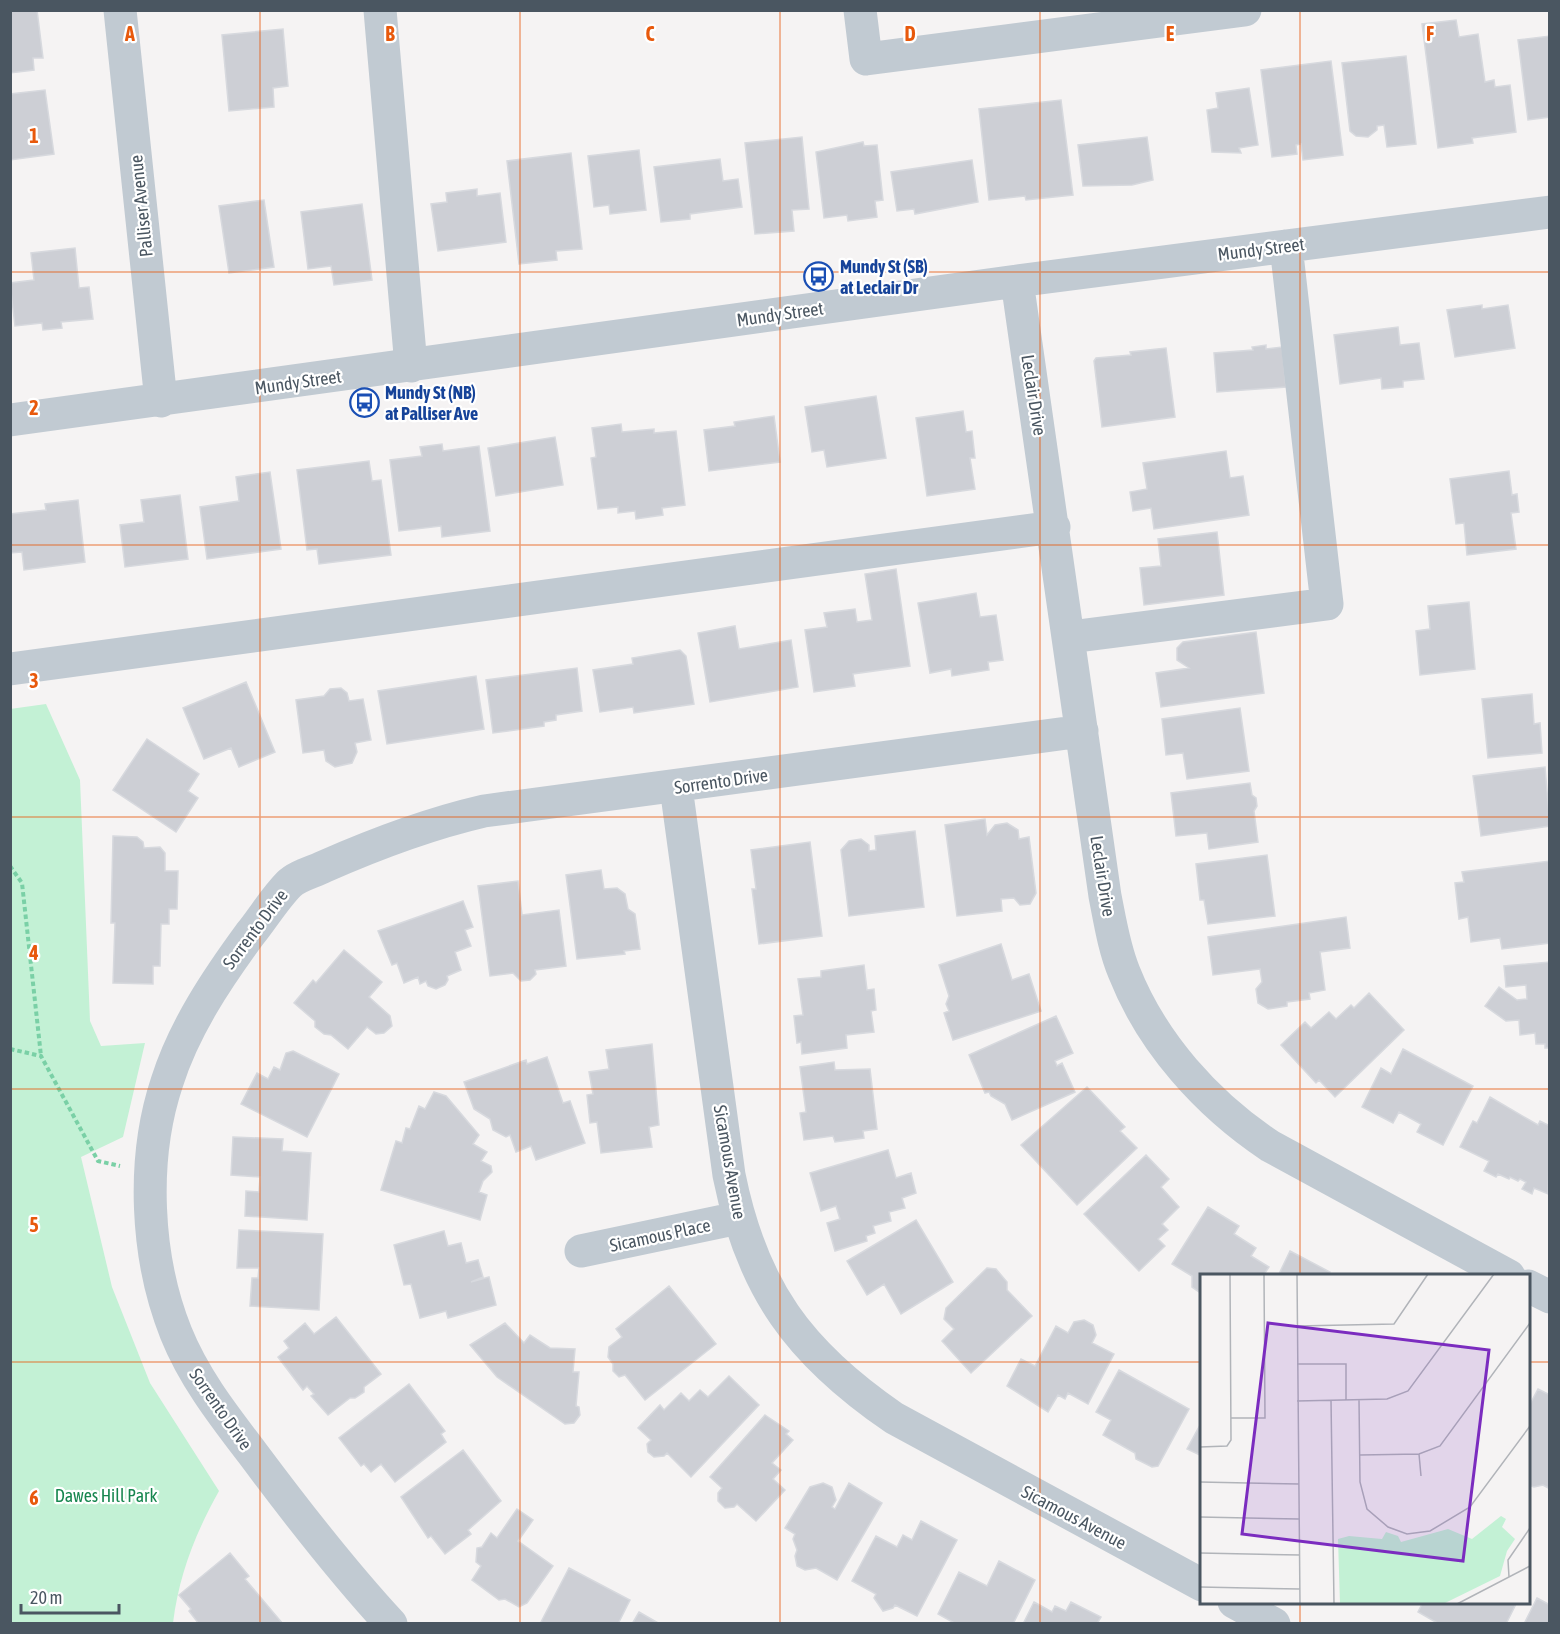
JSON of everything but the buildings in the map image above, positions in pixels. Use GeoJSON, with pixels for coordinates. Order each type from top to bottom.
{"type":"FeatureCollection","features":[{"type":"Feature","properties":{"kind":"street","name":"Palliser Avenue"},"geometry":{"type":"LineString","coordinates":[[120,10],[161,401]]}},
{"type":"Feature","properties":{"kind":"street"},"geometry":{"type":"LineString","coordinates":[[380,10],[411,366]]}},
{"type":"Feature","properties":{"kind":"street"},"geometry":{"type":"LineString","coordinates":[[860,10],[866,58],[1245,10]]}},
{"type":"Feature","properties":{"kind":"street","name":"Mundy Street"},"geometry":{"type":"LineString","coordinates":[[10,420],[161,401],[1017,281],[1550,212]]}},
{"type":"Feature","properties":{"kind":"street"},"geometry":{"type":"LineString","coordinates":[[1070,637],[1327,604],[1286,246]]}},
{"type":"Feature","properties":{"kind":"street","name":"Leclair Drive"},"geometry":{"type":"LineString","coordinates":[[1017,281],[1113,934],[1124,972],[1143,1010],[1173,1056],[1217,1105],[1270,1146],[1507,1274]]}},
{"type":"Feature","properties":{"kind":"street"},"geometry":{"type":"LineString","coordinates":[[10,669],[1054,527]]}},
{"type":"Feature","properties":{"kind":"street","name":"Sorrento Drive"},"geometry":{"type":"LineString","coordinates":[[391,1623],[354,1584],[301,1520],[206,1391],[176,1333],[158,1272],[151,1229],[151,1169],[166,1083],[184,1041],[223,971],[291,882],[440,821],[483,811],[1082,731]]}},
{"type":"Feature","properties":{"kind":"street","name":"Sicamous Avenue"},"geometry":{"type":"LineString","coordinates":[[676,787],[729,1175],[738,1218],[759,1273],[789,1323],[820,1360],[852,1389],[941,1445],[1200,1584]]}},
{"type":"Feature","properties":{"kind":"street","name":"Sicamous Place"},"geometry":{"type":"LineString","coordinates":[[582,1251],[738,1218]]}},
{"type":"Feature","properties":{"kind":"street"},"geometry":{"type":"LineString","coordinates":[[1530,1287],[1550,1297]]}},
{"type":"Feature","properties":{"kind":"street"},"geometry":{"type":"LineString","coordinates":[[1238,1604],[1274,1623]]}},
{"type":"Feature","properties":{"kind":"path"},"geometry":{"type":"LineString","coordinates":[[10,866],[22,883],[41,1056],[98,1161],[151,1169]]}},
{"type":"Feature","properties":{"kind":"path"},"geometry":{"type":"LineString","coordinates":[[10,1049],[41,1056]]}},
{"type":"Feature","properties":{"kind":"green space","name":"Dawes Hill Park"},"geometry":{"type":"Polygon","coordinates":[[[46,704],[80,780],[90,1021],[101,1046],[145,1043],[123,1137],[81,1157],[112,1287],[150,1383],[219,1491],[189,1555],[179,1588],[173,1623],[11,1623],[10,709],[46,704]]]}},
{"type":"Feature","properties":{"kind":"place","name":"Mundy St (SB) at Leclair Dr"},"geometry":{"type":"Point","coordinates":[819,276]}},
{"type":"Feature","properties":{"kind":"place","name":"Mundy St (NB) at Palliser Ave"},"geometry":{"type":"Point","coordinates":[364,402]}}]}
